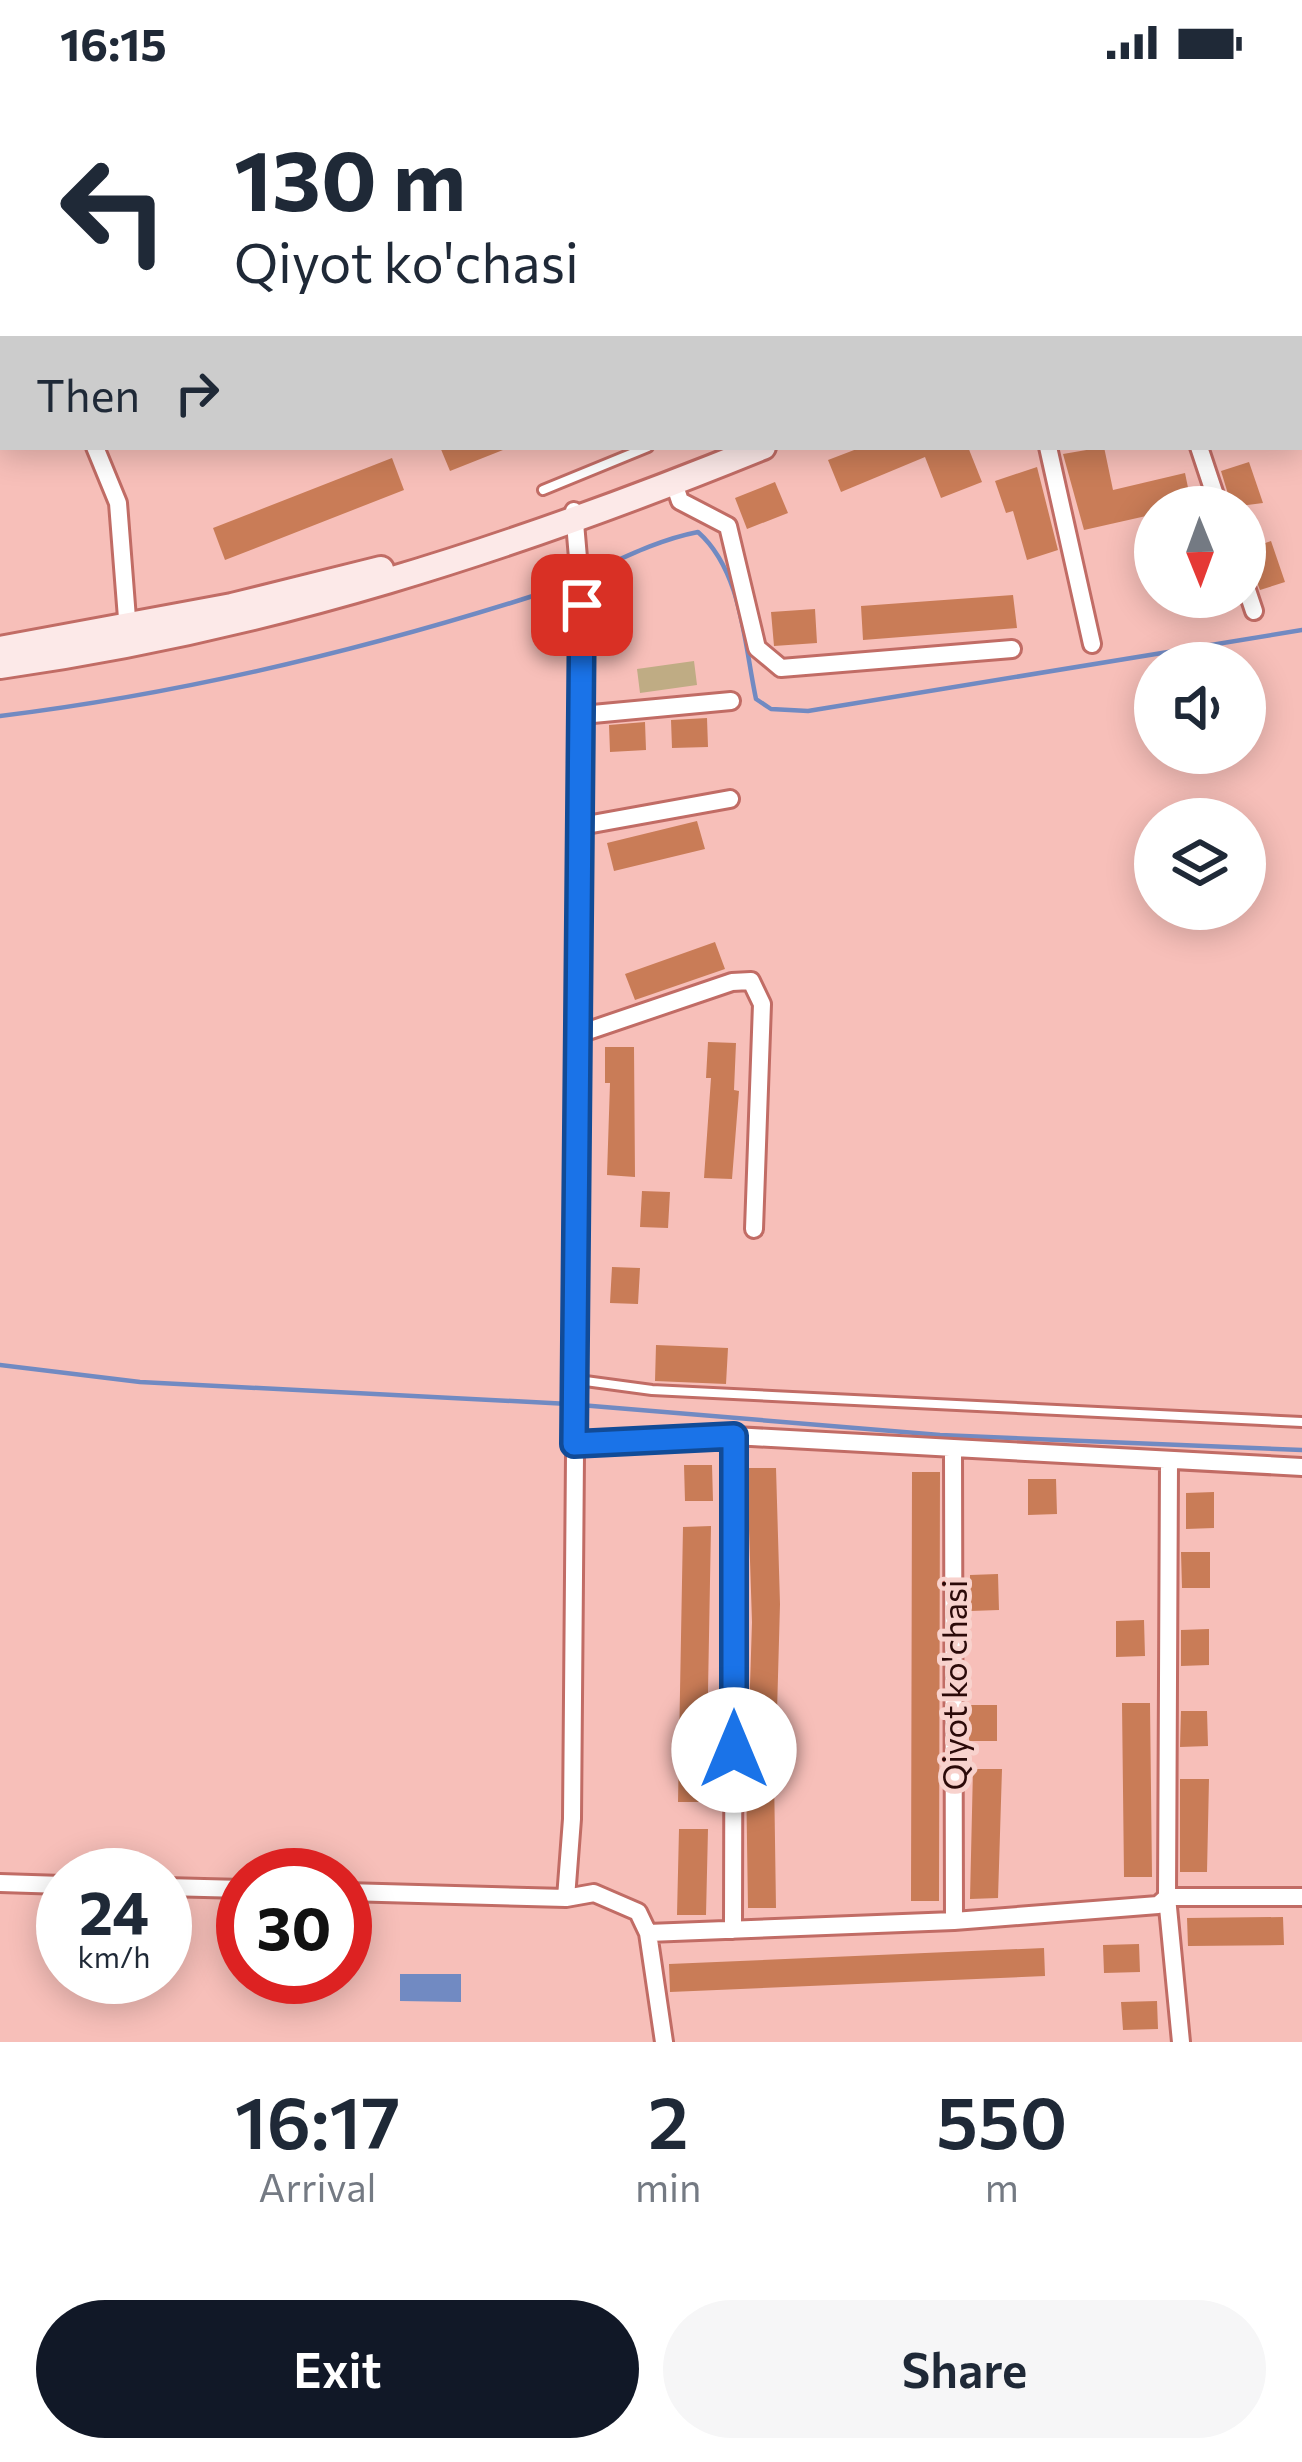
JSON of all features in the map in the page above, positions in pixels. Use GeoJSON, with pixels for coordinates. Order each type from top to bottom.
{"type":"FeatureCollection","features":[{"type":"Feature","properties":{"kind":"main road"},"geometry":{"type":"LineString","coordinates":[[575,517],[721,450]]}},
{"type":"Feature","properties":{"kind":"main road"},"geometry":{"type":"LineString","coordinates":[[0,666],[575,517],[756,450]]}},
{"type":"Feature","properties":{"kind":"main road"},"geometry":{"type":"LineString","coordinates":[[0,649],[128,635]]}},
{"type":"Feature","properties":{"kind":"street"},"geometry":{"type":"LineString","coordinates":[[96,450],[118,503],[128,635]]}},
{"type":"Feature","properties":{"kind":"street"},"geometry":{"type":"LineString","coordinates":[[1049,450],[1092,644]]}},
{"type":"Feature","properties":{"kind":"street"},"geometry":{"type":"LineString","coordinates":[[1200,450],[1212,486]]}},
{"type":"Feature","properties":{"kind":"street"},"geometry":{"type":"LineString","coordinates":[[674,483],[680,501],[728,526],[757,649],[781,668],[1012,649]]}},
{"type":"Feature","properties":{"kind":"street"},"geometry":{"type":"LineString","coordinates":[[566,1898],[572,1819],[582,715],[575,517]]}},
{"type":"Feature","properties":{"kind":"street"},"geometry":{"type":"LineString","coordinates":[[582,715],[731,701]]}},
{"type":"Feature","properties":{"kind":"street"},"geometry":{"type":"LineString","coordinates":[[581,826],[730,800]]}},
{"type":"Feature","properties":{"kind":"street"},"geometry":{"type":"LineString","coordinates":[[579,1034],[732,982],[751,981],[762,1004],[754,1229]]}},
{"type":"Feature","properties":{"kind":"street"},"geometry":{"type":"LineString","coordinates":[[574,1444],[734,1436],[1302,1467]]}},
{"type":"Feature","properties":{"kind":"street"},"geometry":{"type":"LineString","coordinates":[[733,1930],[734,1436]]}},
{"type":"Feature","properties":{"kind":"street","name":"Qiyot ko'chasi"},"geometry":{"type":"LineString","coordinates":[[952,1449],[954,1921]]}},
{"type":"Feature","properties":{"kind":"street"},"geometry":{"type":"LineString","coordinates":[[1169,1463],[1167,1898],[1180,2042]]}},
{"type":"Feature","properties":{"kind":"street"},"geometry":{"type":"LineString","coordinates":[[0,1883],[36,1884]]}},
{"type":"Feature","properties":{"kind":"street"},"geometry":{"type":"LineString","coordinates":[[372,1893],[566,1898],[594,1893],[638,1912],[648,1933],[664,2042]]}},
{"type":"Feature","properties":{"kind":"street"},"geometry":{"type":"LineString","coordinates":[[648,1933],[954,1921],[1158,1905],[1167,1898],[1302,1897]]}},
{"type":"Feature","properties":{"kind":"lane"},"geometry":{"type":"LineString","coordinates":[[543,490],[640,450]]}},
{"type":"Feature","properties":{"kind":"lane"},"geometry":{"type":"LineString","coordinates":[[577,1379],[652,1390],[1302,1422]]}},
{"type":"Feature","properties":{"kind":"shaded area"},"geometry":{"type":"Polygon","coordinates":[[[694,661],[697,685],[640,693],[637,669],[694,661]]]}},
{"type":"Feature","properties":{"kind":"water"},"geometry":{"type":"Polygon","coordinates":[[[400,1974],[461,1974],[461,2002],[400,2001],[400,1974]]]}},
{"type":"Feature","properties":{"kind":"building"},"geometry":{"type":"Polygon","coordinates":[[[441,450],[503,450],[450,471],[441,450]]]}},
{"type":"Feature","properties":{"kind":"building"},"geometry":{"type":"Polygon","coordinates":[[[854,450],[969,450],[982,482],[941,498],[925,457],[841,492],[828,460],[854,450]]]}},
{"type":"Feature","properties":{"kind":"building"},"geometry":{"type":"Polygon","coordinates":[[[1105,450],[1113,490],[1185,473],[1188,486],[1134,486],[1134,519],[1084,530],[1063,454],[1105,450]]]}},
{"type":"Feature","properties":{"kind":"building"},"geometry":{"type":"Polygon","coordinates":[[[392,458],[404,490],[225,560],[213,528],[392,458]]]}},
{"type":"Feature","properties":{"kind":"building"},"geometry":{"type":"Polygon","coordinates":[[[1249,462],[1257,486],[1226,486],[1221,471],[1249,462]]]}},
{"type":"Feature","properties":{"kind":"building"},"geometry":{"type":"Polygon","coordinates":[[[1037,467],[1058,550],[1027,560],[1013,511],[1006,513],[995,481],[1037,467]]]}},
{"type":"Feature","properties":{"kind":"building"},"geometry":{"type":"Polygon","coordinates":[[[775,482],[788,513],[747,529],[735,498],[775,482]]]}},
{"type":"Feature","properties":{"kind":"building"},"geometry":{"type":"Polygon","coordinates":[[[1271,541],[1285,582],[1266,588],[1266,543],[1271,541]]]}},
{"type":"Feature","properties":{"kind":"building"},"geometry":{"type":"Polygon","coordinates":[[[1013,595],[1017,628],[863,640],[861,606],[1013,595]]]}},
{"type":"Feature","properties":{"kind":"building"},"geometry":{"type":"Polygon","coordinates":[[[815,609],[817,643],[774,646],[771,612],[815,609]]]}},
{"type":"Feature","properties":{"kind":"building"},"geometry":{"type":"Polygon","coordinates":[[[707,718],[708,747],[672,748],[671,720],[707,718]]]}},
{"type":"Feature","properties":{"kind":"building"},"geometry":{"type":"Polygon","coordinates":[[[645,722],[646,750],[610,752],[609,725],[645,722]]]}},
{"type":"Feature","properties":{"kind":"building"},"geometry":{"type":"Polygon","coordinates":[[[697,821],[705,849],[614,871],[607,843],[697,821]]]}},
{"type":"Feature","properties":{"kind":"building"},"geometry":{"type":"Polygon","coordinates":[[[715,942],[725,969],[635,1000],[625,974],[715,942]]]}},
{"type":"Feature","properties":{"kind":"building"},"geometry":{"type":"Polygon","coordinates":[[[708,1042],[736,1043],[734,1090],[739,1091],[732,1179],[704,1178],[711,1078],[706,1078],[708,1042]]]}},
{"type":"Feature","properties":{"kind":"building"},"geometry":{"type":"Polygon","coordinates":[[[605,1047],[634,1047],[635,1177],[607,1175],[610,1083],[605,1083],[605,1047]]]}},
{"type":"Feature","properties":{"kind":"building"},"geometry":{"type":"Polygon","coordinates":[[[642,1191],[670,1192],[668,1228],[640,1227],[642,1191]]]}},
{"type":"Feature","properties":{"kind":"building"},"geometry":{"type":"Polygon","coordinates":[[[612,1267],[640,1268],[638,1304],[610,1303],[612,1267]]]}},
{"type":"Feature","properties":{"kind":"building"},"geometry":{"type":"Polygon","coordinates":[[[656,1345],[728,1348],[726,1384],[655,1381],[656,1345]]]}},
{"type":"Feature","properties":{"kind":"building"},"geometry":{"type":"Polygon","coordinates":[[[684,1465],[712,1465],[713,1501],[685,1501],[684,1465]]]}},
{"type":"Feature","properties":{"kind":"building"},"geometry":{"type":"Polygon","coordinates":[[[747,1468],[776,1468],[780,1604],[776,1748],[748,1748],[752,1622],[747,1468]]]}},
{"type":"Feature","properties":{"kind":"building"},"geometry":{"type":"Polygon","coordinates":[[[912,1472],[940,1472],[939,1901],[911,1901],[912,1472]]]}},
{"type":"Feature","properties":{"kind":"building"},"geometry":{"type":"Polygon","coordinates":[[[1028,1479],[1056,1479],[1057,1514],[1028,1515],[1028,1479]]]}},
{"type":"Feature","properties":{"kind":"building"},"geometry":{"type":"Polygon","coordinates":[[[1214,1492],[1214,1528],[1186,1529],[1186,1493],[1214,1492]]]}},
{"type":"Feature","properties":{"kind":"building"},"geometry":{"type":"Polygon","coordinates":[[[711,1526],[706,1802],[678,1802],[683,1527],[711,1526]]]}},
{"type":"Feature","properties":{"kind":"building"},"geometry":{"type":"Polygon","coordinates":[[[1181,1552],[1210,1552],[1210,1588],[1182,1588],[1181,1552]]]}},
{"type":"Feature","properties":{"kind":"building"},"geometry":{"type":"Polygon","coordinates":[[[998,1574],[999,1610],[970,1611],[970,1575],[998,1574]]]}},
{"type":"Feature","properties":{"kind":"building"},"geometry":{"type":"Polygon","coordinates":[[[1144,1620],[1145,1656],[1116,1657],[1116,1621],[1144,1620]]]}},
{"type":"Feature","properties":{"kind":"building"},"geometry":{"type":"Polygon","coordinates":[[[1209,1629],[1209,1665],[1181,1666],[1181,1630],[1209,1629]]]}},
{"type":"Feature","properties":{"kind":"building"},"geometry":{"type":"Polygon","coordinates":[[[1122,1703],[1150,1703],[1152,1877],[1124,1877],[1122,1703]]]}},
{"type":"Feature","properties":{"kind":"building"},"geometry":{"type":"Polygon","coordinates":[[[969,1705],[997,1705],[997,1741],[969,1741],[969,1705]]]}},
{"type":"Feature","properties":{"kind":"building"},"geometry":{"type":"Polygon","coordinates":[[[1181,1711],[1207,1711],[1208,1746],[1180,1747],[1181,1711]]]}},
{"type":"Feature","properties":{"kind":"building"},"geometry":{"type":"Polygon","coordinates":[[[973,1769],[1002,1769],[998,1898],[970,1899],[973,1769]]]}},
{"type":"Feature","properties":{"kind":"building"},"geometry":{"type":"Polygon","coordinates":[[[746,1773],[774,1773],[776,1908],[748,1908],[746,1773]]]}},
{"type":"Feature","properties":{"kind":"building"},"geometry":{"type":"Polygon","coordinates":[[[1180,1779],[1209,1779],[1207,1872],[1180,1872],[1180,1779]]]}},
{"type":"Feature","properties":{"kind":"building"},"geometry":{"type":"Polygon","coordinates":[[[679,1829],[708,1829],[706,1915],[677,1915],[679,1829]]]}},
{"type":"Feature","properties":{"kind":"building"},"geometry":{"type":"Polygon","coordinates":[[[1283,1917],[1284,1945],[1188,1946],[1187,1918],[1283,1917]]]}},
{"type":"Feature","properties":{"kind":"building"},"geometry":{"type":"Polygon","coordinates":[[[1139,1944],[1140,1972],[1104,1973],[1103,1945],[1139,1944]]]}},
{"type":"Feature","properties":{"kind":"building"},"geometry":{"type":"Polygon","coordinates":[[[1044,1948],[1045,1976],[670,1992],[669,1964],[1044,1948]]]}},
{"type":"Feature","properties":{"kind":"building"},"geometry":{"type":"Polygon","coordinates":[[[1157,2001],[1158,2029],[1123,2030],[1121,2002],[1157,2001]]]}},
{"type":"Feature","properties":{"kind":"waterway"},"geometry":{"type":"LineString","coordinates":[[0,716],[135,696],[338,652],[536,595],[656,544],[698,532],[713,548],[733,587],[756,699],[771,709],[808,711],[1302,630]]}},
{"type":"Feature","properties":{"kind":"waterway"},"geometry":{"type":"LineString","coordinates":[[0,1365],[140,1382],[569,1404]]}},
{"type":"Feature","properties":{"kind":"waterway"},"geometry":{"type":"LineString","coordinates":[[580,1405],[940,1435],[1302,1450]]}},
{"type":"Feature","properties":{"kind":"route"},"geometry":{"type":"LineString","coordinates":[[582,605],[574,1444],[734,1436],[734,1750]]}}]}
